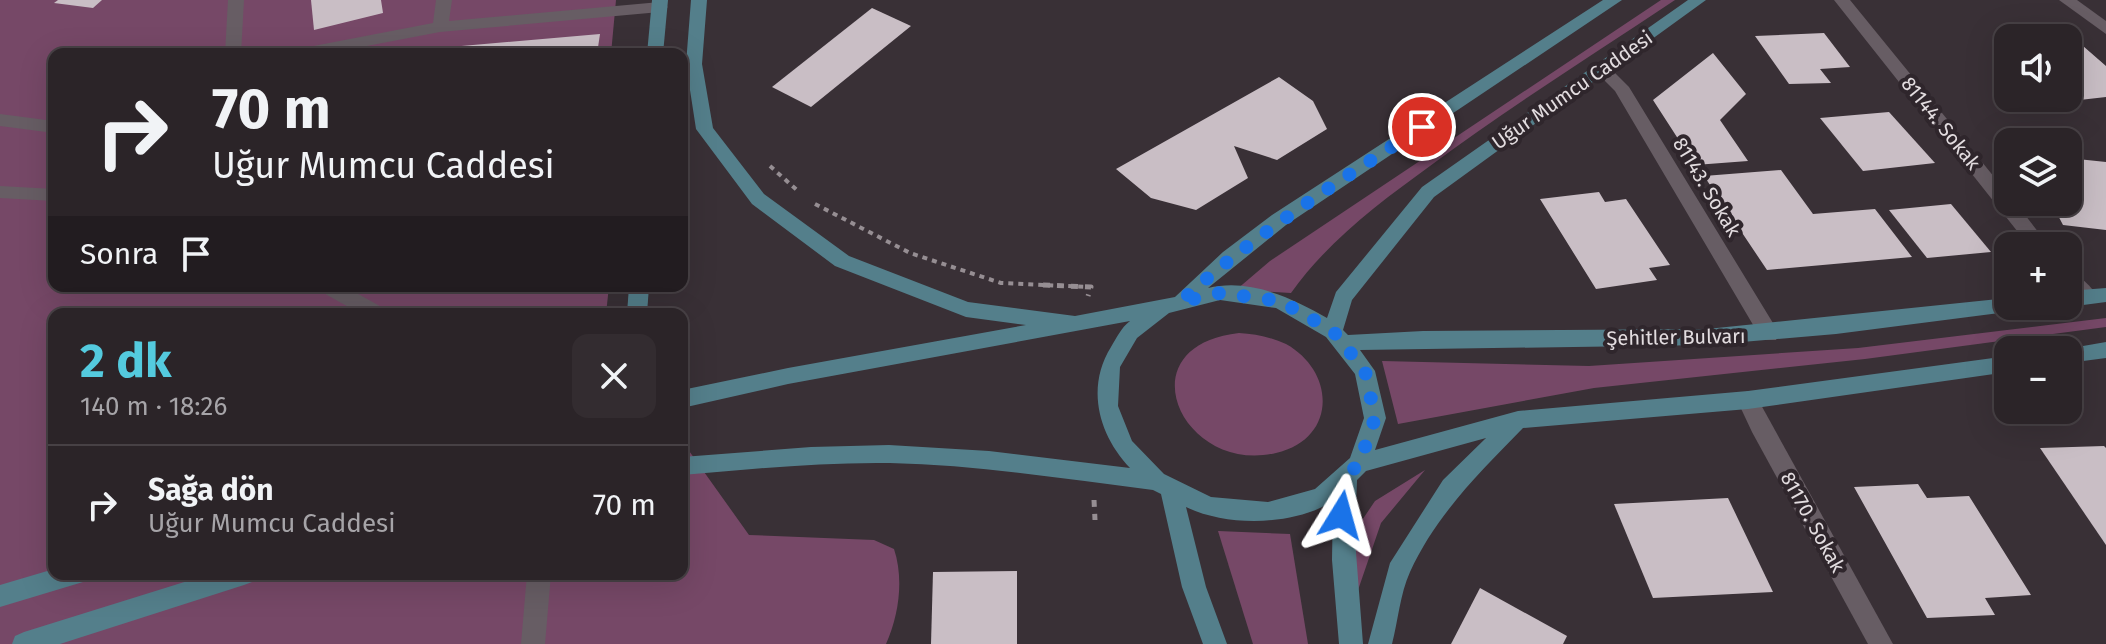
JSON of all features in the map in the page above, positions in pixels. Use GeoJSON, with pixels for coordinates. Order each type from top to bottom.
{"type":"FeatureCollection","features":[{"type":"Feature","properties":{"kind":"main road"},"geometry":{"type":"LineString","coordinates":[[699,0],[694,64],[705,129],[758,199],[842,261],[966,309],[1079,324]]}},
{"type":"Feature","properties":{"kind":"main road"},"geometry":{"type":"LineString","coordinates":[[1215,644],[1194,587],[1164,485],[1123,446],[1107,406],[1110,366],[1130,332],[1172,305],[1279,220],[1614,0]]}},
{"type":"Feature","properties":{"kind":"main road","name":"Uğur Mumcu Caddesi"},"geometry":{"type":"LineString","coordinates":[[1338,337],[1343,297],[1428,192],[1698,0]]}},
{"type":"Feature","properties":{"kind":"main road"},"geometry":{"type":"LineString","coordinates":[[656,48],[660,3]]}},
{"type":"Feature","properties":{"kind":"main road"},"geometry":{"type":"LineString","coordinates":[[688,398],[788,376],[1079,324],[1220,293],[1280,301],[1338,337],[1365,371],[1375,418],[1353,470],[1341,515],[1351,644]]}},
{"type":"Feature","properties":{"kind":"main road","name":"Şehitler Bulvarı"},"geometry":{"type":"LineString","coordinates":[[1338,337],[1661,339],[1769,334],[1994,308]]}},
{"type":"Feature","properties":{"kind":"main road"},"geometry":{"type":"LineString","coordinates":[[2082,353],[2106,350]]}},
{"type":"Feature","properties":{"kind":"main road"},"geometry":{"type":"LineString","coordinates":[[688,465],[770,458],[888,454],[1092,473],[1164,485],[1209,507],[1268,512],[1322,497],[1353,470],[1518,420],[1748,400],[1994,366]]}},
{"type":"Feature","properties":{"kind":"main road"},"geometry":{"type":"LineString","coordinates":[[1380,644],[1398,571],[1414,543],[1451,487],[1518,420]]}},
{"type":"Feature","properties":{"kind":"main road"},"geometry":{"type":"LineString","coordinates":[[0,596],[55,580]]}},
{"type":"Feature","properties":{"kind":"main road"},"geometry":{"type":"LineString","coordinates":[[24,644],[225,580]]}},
{"type":"Feature","properties":{"kind":"street"},"geometry":{"type":"LineString","coordinates":[[233,48],[236,0]]}},
{"type":"Feature","properties":{"kind":"street"},"geometry":{"type":"LineString","coordinates":[[440,27],[444,0]]}},
{"type":"Feature","properties":{"kind":"street","name":"81144. Sokak"},"geometry":{"type":"LineString","coordinates":[[1842,0],[2029,232]]}},
{"type":"Feature","properties":{"kind":"street"},"geometry":{"type":"LineString","coordinates":[[2067,0],[2106,29]]}},
{"type":"Feature","properties":{"kind":"street"},"geometry":{"type":"LineString","coordinates":[[330,48],[440,27],[660,3]]}},
{"type":"Feature","properties":{"kind":"street","name":"81143. Sokak"},"geometry":{"type":"LineString","coordinates":[[1601,69],[1621,87],[1769,334]]}},
{"type":"Feature","properties":{"kind":"street"},"geometry":{"type":"LineString","coordinates":[[0,120],[48,126]]}},
{"type":"Feature","properties":{"kind":"street"},"geometry":{"type":"LineString","coordinates":[[0,192],[48,195]]}},
{"type":"Feature","properties":{"kind":"street"},"geometry":{"type":"LineString","coordinates":[[338,292],[367,308]]}},
{"type":"Feature","properties":{"kind":"street","name":"81170. Sokak"},"geometry":{"type":"LineString","coordinates":[[1748,400],[1881,644]]}},
{"type":"Feature","properties":{"kind":"street"},"geometry":{"type":"LineString","coordinates":[[533,644],[538,580]]}},
{"type":"Feature","properties":{"kind":"path"},"geometry":{"type":"LineString","coordinates":[[762,159],[806,199],[910,253],[1001,283],[1091,287]]}},
{"type":"Feature","properties":{"kind":"shaded area"},"geometry":{"type":"Polygon","coordinates":[[[0,0],[616,0],[612,48],[48,48],[48,292],[608,292],[607,308],[48,308],[48,580],[688,580],[688,449],[749,535],[874,540],[894,549],[899,572],[899,597],[886,644],[0,644],[0,0]]]}},
{"type":"Feature","properties":{"kind":"shaded area"},"geometry":{"type":"Polygon","coordinates":[[[1661,0],[1675,0],[1490,123],[1373,209],[1321,256],[1291,293],[1236,290],[1270,261],[1661,0]]]}},
{"type":"Feature","properties":{"kind":"shaded area"},"geometry":{"type":"Polygon","coordinates":[[[2106,318],[2106,327],[2038,336],[1994,336],[1994,342],[1865,359],[1594,388],[1398,424],[1382,361],[1589,366],[1858,348],[2106,318]]]}},
{"type":"Feature","properties":{"kind":"shaded area"},"geometry":{"type":"Polygon","coordinates":[[[1239,333],[1263,336],[1286,344],[1302,356],[1314,371],[1321,387],[1323,404],[1319,420],[1310,434],[1296,445],[1276,453],[1243,455],[1214,445],[1192,428],[1179,406],[1175,382],[1183,360],[1203,343],[1239,333]]]}},
{"type":"Feature","properties":{"kind":"shaded area"},"geometry":{"type":"Polygon","coordinates":[[[1425,470],[1381,523],[1357,593],[1350,538],[1375,501],[1425,470]]]}},
{"type":"Feature","properties":{"kind":"shaded area"},"geometry":{"type":"Polygon","coordinates":[[[1218,531],[1290,534],[1308,644],[1253,644],[1218,531]]]}},
{"type":"Feature","properties":{"kind":"building"},"geometry":{"type":"Polygon","coordinates":[[[58,0],[102,0],[93,8],[54,3],[58,0]]]}},
{"type":"Feature","properties":{"kind":"building"},"geometry":{"type":"Polygon","coordinates":[[[311,0],[381,0],[383,13],[314,30],[311,0]]]}},
{"type":"Feature","properties":{"kind":"building"},"geometry":{"type":"Polygon","coordinates":[[[872,8],[911,26],[811,107],[772,87],[872,8]]]}},
{"type":"Feature","properties":{"kind":"building"},"geometry":{"type":"Polygon","coordinates":[[[1824,33],[1850,67],[1820,69],[1831,83],[1789,84],[1755,36],[1824,33]]]}},
{"type":"Feature","properties":{"kind":"building"},"geometry":{"type":"Polygon","coordinates":[[[600,34],[598,48],[439,48],[600,34]]]}},
{"type":"Feature","properties":{"kind":"building"},"geometry":{"type":"Polygon","coordinates":[[[2082,45],[2106,66],[2106,97],[2082,100],[2082,45]]]}},
{"type":"Feature","properties":{"kind":"building"},"geometry":{"type":"Polygon","coordinates":[[[1713,53],[1746,94],[1720,120],[1748,161],[1695,165],[1653,100],[1713,53]]]}},
{"type":"Feature","properties":{"kind":"building"},"geometry":{"type":"Polygon","coordinates":[[[1279,77],[1313,101],[1327,129],[1277,160],[1234,146],[1248,178],[1196,210],[1151,198],[1116,169],[1279,77]]]}},
{"type":"Feature","properties":{"kind":"building"},"geometry":{"type":"Polygon","coordinates":[[[1889,112],[1935,163],[1863,171],[1820,118],[1889,112]]]}},
{"type":"Feature","properties":{"kind":"building"},"geometry":{"type":"Polygon","coordinates":[[[2082,159],[2106,162],[2106,230],[2063,225],[2058,216],[2082,216],[2082,159]]]}},
{"type":"Feature","properties":{"kind":"building"},"geometry":{"type":"Polygon","coordinates":[[[1781,170],[1813,214],[1875,209],[1912,257],[1767,270],[1704,176],[1781,170]]]}},
{"type":"Feature","properties":{"kind":"building"},"geometry":{"type":"Polygon","coordinates":[[[1599,192],[1605,202],[1626,199],[1670,265],[1649,268],[1657,280],[1596,289],[1540,199],[1599,192]]]}},
{"type":"Feature","properties":{"kind":"building"},"geometry":{"type":"Polygon","coordinates":[[[1951,204],[1991,252],[1927,258],[1889,210],[1951,204]]]}},
{"type":"Feature","properties":{"kind":"building"},"geometry":{"type":"Polygon","coordinates":[[[2040,448],[2106,448],[2106,545],[2040,448]]]}},
{"type":"Feature","properties":{"kind":"building"},"geometry":{"type":"Polygon","coordinates":[[[1918,484],[1927,498],[1969,496],[2031,595],[1985,598],[1995,615],[1927,618],[1854,487],[1918,484]]]}},
{"type":"Feature","properties":{"kind":"building"},"geometry":{"type":"Polygon","coordinates":[[[1728,498],[1773,592],[1653,598],[1614,504],[1728,498]]]}},
{"type":"Feature","properties":{"kind":"building"},"geometry":{"type":"Polygon","coordinates":[[[1017,571],[1017,644],[931,644],[933,572],[1017,571]]]}},
{"type":"Feature","properties":{"kind":"building"},"geometry":{"type":"Polygon","coordinates":[[[1480,588],[1567,636],[1563,644],[1451,644],[1480,588]]]}},
{"type":"Feature","properties":{"kind":"route"},"geometry":{"type":"LineString","coordinates":[[1341,515],[1346,476],[1359,464],[1375,418],[1365,371],[1333,331],[1280,301],[1220,293],[1180,302],[1230,257],[1279,220],[1422,127]]}}]}
